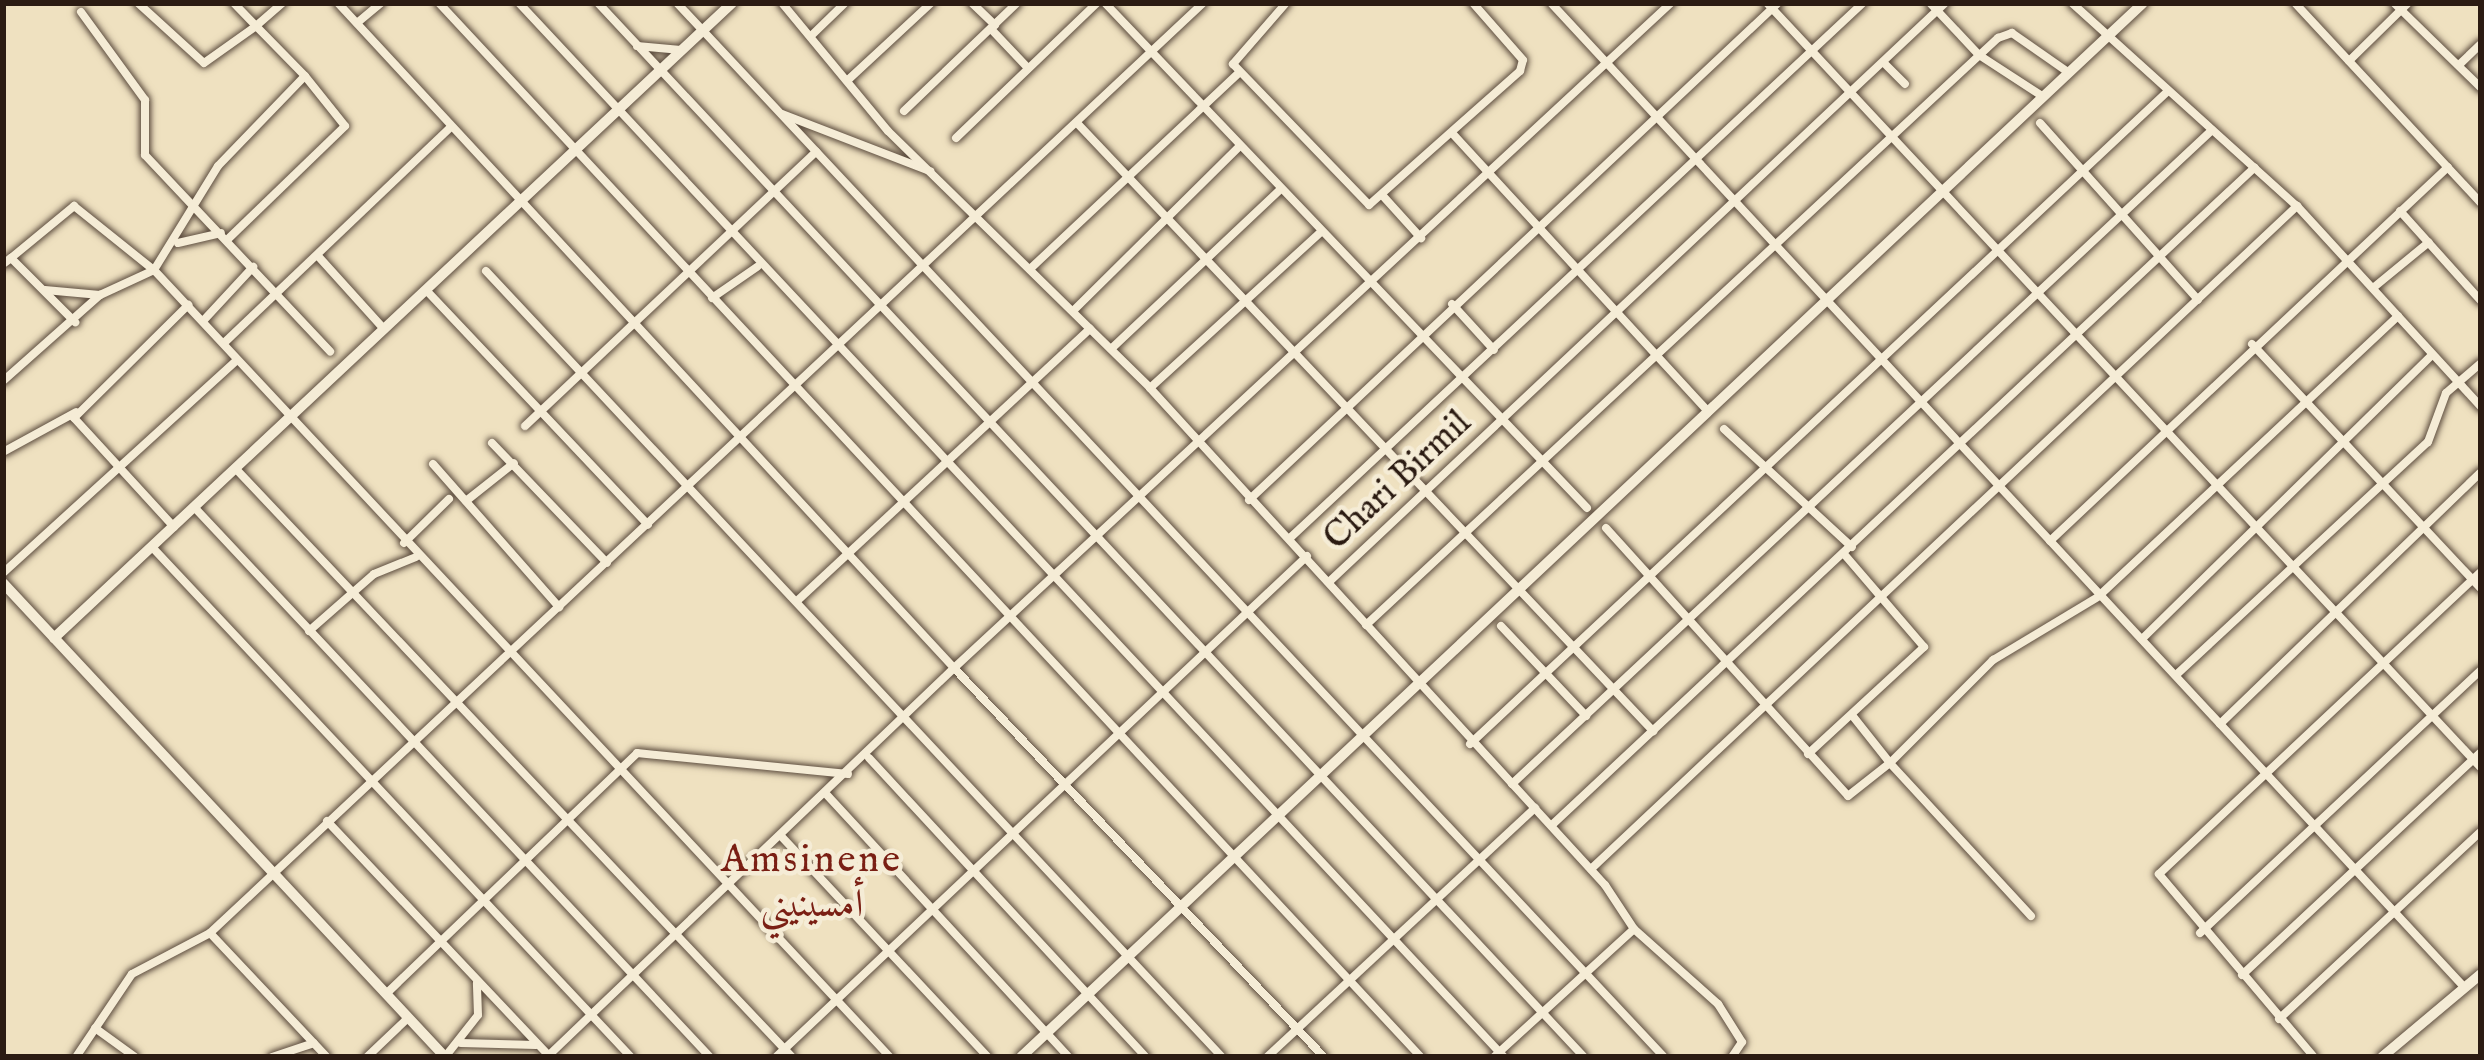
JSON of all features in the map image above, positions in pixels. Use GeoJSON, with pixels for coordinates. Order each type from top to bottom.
{"type":"FeatureCollection","features":[{"type":"Feature","properties":{"kind":"street"},"geometry":{"type":"LineString","coordinates":[[138,3],[204,62],[282,3]]}},
{"type":"Feature","properties":{"kind":"street"},"geometry":{"type":"LineString","coordinates":[[176,243],[224,237],[345,127],[305,76],[234,3]]}},
{"type":"Feature","properties":{"kind":"street"},"geometry":{"type":"LineString","coordinates":[[338,3],[633,322],[851,548],[955,668],[1324,1057]]}},
{"type":"Feature","properties":{"kind":"street"},"geometry":{"type":"LineString","coordinates":[[357,22],[381,3]]}},
{"type":"Feature","properties":{"kind":"street"},"geometry":{"type":"LineString","coordinates":[[439,3],[1421,1057]]}},
{"type":"Feature","properties":{"kind":"street"},"geometry":{"type":"LineString","coordinates":[[519,3],[728,236],[1499,1055],[1634,929]]}},
{"type":"Feature","properties":{"kind":"street"},"geometry":{"type":"LineString","coordinates":[[598,3],[984,426],[1584,1057]]}},
{"type":"Feature","properties":{"kind":"street"},"geometry":{"type":"LineString","coordinates":[[677,3],[1243,616],[1363,735],[1664,1057]]}},
{"type":"Feature","properties":{"kind":"street"},"geometry":{"type":"LineString","coordinates":[[55,638],[732,3]]}},
{"type":"Feature","properties":{"kind":"street"},"geometry":{"type":"LineString","coordinates":[[782,3],[937,173],[1150,388],[1249,500],[1307,556],[1414,687],[1591,868],[1634,929],[1718,1004],[1742,1042],[1732,1057]]}},
{"type":"Feature","properties":{"kind":"street"},"geometry":{"type":"LineString","coordinates":[[813,34],[845,3]]}},
{"type":"Feature","properties":{"kind":"street"},"geometry":{"type":"LineString","coordinates":[[848,79],[931,3]]}},
{"type":"Feature","properties":{"kind":"street"},"geometry":{"type":"LineString","coordinates":[[972,3],[1028,68]]}},
{"type":"Feature","properties":{"kind":"street"},"geometry":{"type":"LineString","coordinates":[[904,111],[1017,3]]}},
{"type":"Feature","properties":{"kind":"street"},"geometry":{"type":"LineString","coordinates":[[956,138],[1101,3],[1424,334],[1586,508]]}},
{"type":"Feature","properties":{"kind":"street"},"geometry":{"type":"LineString","coordinates":[[1185,3],[1193,12]]}},
{"type":"Feature","properties":{"kind":"street"},"geometry":{"type":"LineString","coordinates":[[639,533],[1203,3]]}},
{"type":"Feature","properties":{"kind":"street"},"geometry":{"type":"LineString","coordinates":[[1286,3],[1235,49],[1240,73],[1363,203],[1383,196],[1522,65],[1479,5]]}},
{"type":"Feature","properties":{"kind":"street"},"geometry":{"type":"LineString","coordinates":[[327,821],[350,833],[437,940],[549,1056],[912,719],[955,668],[1141,505],[1672,3]]}},
{"type":"Feature","properties":{"kind":"street"},"geometry":{"type":"LineString","coordinates":[[1290,539],[1864,3]]}},
{"type":"Feature","properties":{"kind":"street","name":"Chari Birmil"},"geometry":{"type":"LineString","coordinates":[[1330,581],[1850,93],[1934,7],[1946,3]]}},
{"type":"Feature","properties":{"kind":"street"},"geometry":{"type":"LineString","coordinates":[[2072,3],[2297,206],[2481,407]]}},
{"type":"Feature","properties":{"kind":"street"},"geometry":{"type":"LineString","coordinates":[[1021,1057],[2143,3]]}},
{"type":"Feature","properties":{"kind":"street"},"geometry":{"type":"LineString","coordinates":[[2295,3],[2481,203]]}},
{"type":"Feature","properties":{"kind":"street"},"geometry":{"type":"LineString","coordinates":[[1249,500],[1772,5],[2161,430],[2477,756],[2481,768]]}},
{"type":"Feature","properties":{"kind":"street"},"geometry":{"type":"LineString","coordinates":[[2349,61],[2400,5],[2481,88]]}},
{"type":"Feature","properties":{"kind":"street"},"geometry":{"type":"LineString","coordinates":[[1558,6],[1695,163],[2318,824],[2464,987]]}},
{"type":"Feature","properties":{"kind":"street"},"geometry":{"type":"LineString","coordinates":[[1934,7],[1979,55],[2042,96]]}},
{"type":"Feature","properties":{"kind":"street"},"geometry":{"type":"LineString","coordinates":[[81,12],[145,100],[143,151],[280,292],[330,351]]}},
{"type":"Feature","properties":{"kind":"street"},"geometry":{"type":"LineString","coordinates":[[1366,625],[1979,55],[2012,33],[2068,72]]}},
{"type":"Feature","properties":{"kind":"street"},"geometry":{"type":"LineString","coordinates":[[2460,64],[2481,44]]}},
{"type":"Feature","properties":{"kind":"street"},"geometry":{"type":"LineString","coordinates":[[635,46],[682,50]]}},
{"type":"Feature","properties":{"kind":"street"},"geometry":{"type":"LineString","coordinates":[[1882,62],[1905,84]]}},
{"type":"Feature","properties":{"kind":"street"},"geometry":{"type":"LineString","coordinates":[[1030,268],[1240,73]]}},
{"type":"Feature","properties":{"kind":"street"},"geometry":{"type":"LineString","coordinates":[[3,381],[75,322],[100,295],[154,270],[197,211],[218,166],[305,76]]}},
{"type":"Feature","properties":{"kind":"street"},"geometry":{"type":"LineString","coordinates":[[1470,744],[2168,91]]}},
{"type":"Feature","properties":{"kind":"street"},"geometry":{"type":"LineString","coordinates":[[773,109],[937,173]]}},
{"type":"Feature","properties":{"kind":"street"},"geometry":{"type":"LineString","coordinates":[[1077,123],[1244,301],[1390,446],[1465,534],[1653,731]]}},
{"type":"Feature","properties":{"kind":"street"},"geometry":{"type":"LineString","coordinates":[[2040,123],[2198,300]]}},
{"type":"Feature","properties":{"kind":"street"},"geometry":{"type":"LineString","coordinates":[[224,343],[451,127]]}},
{"type":"Feature","properties":{"kind":"street"},"geometry":{"type":"LineString","coordinates":[[1512,784],[2212,130]]}},
{"type":"Feature","properties":{"kind":"street"},"geometry":{"type":"LineString","coordinates":[[1452,133],[1709,412]]}},
{"type":"Feature","properties":{"kind":"street"},"geometry":{"type":"LineString","coordinates":[[1074,310],[1240,146]]}},
{"type":"Feature","properties":{"kind":"street"},"geometry":{"type":"LineString","coordinates":[[525,426],[816,152]]}},
{"type":"Feature","properties":{"kind":"street"},"geometry":{"type":"LineString","coordinates":[[1552,824],[2255,167]]}},
{"type":"Feature","properties":{"kind":"street"},"geometry":{"type":"LineString","coordinates":[[2050,541],[2252,344],[2448,167]]}},
{"type":"Feature","properties":{"kind":"street"},"geometry":{"type":"LineString","coordinates":[[1111,349],[1280,190]]}},
{"type":"Feature","properties":{"kind":"street"},"geometry":{"type":"LineString","coordinates":[[1383,196],[1421,238]]}},
{"type":"Feature","properties":{"kind":"street"},"geometry":{"type":"LineString","coordinates":[[75,322],[7,261],[74,206],[154,270],[188,305],[507,656],[890,1057]]}},
{"type":"Feature","properties":{"kind":"street"},"geometry":{"type":"LineString","coordinates":[[1591,868],[1769,707],[2297,206]]}},
{"type":"Feature","properties":{"kind":"street"},"geometry":{"type":"LineString","coordinates":[[2400,212],[2481,302]]}},
{"type":"Feature","properties":{"kind":"street"},"geometry":{"type":"LineString","coordinates":[[1150,388],[1322,232]]}},
{"type":"Feature","properties":{"kind":"street"},"geometry":{"type":"LineString","coordinates":[[2373,288],[2428,242]]}},
{"type":"Feature","properties":{"kind":"street"},"geometry":{"type":"LineString","coordinates":[[318,256],[384,329]]}},
{"type":"Feature","properties":{"kind":"street"},"geometry":{"type":"LineString","coordinates":[[203,321],[253,267]]}},
{"type":"Feature","properties":{"kind":"street"},"geometry":{"type":"LineString","coordinates":[[712,298],[758,267]]}},
{"type":"Feature","properties":{"kind":"street"},"geometry":{"type":"LineString","coordinates":[[486,271],[912,719],[1222,1057]]}},
{"type":"Feature","properties":{"kind":"street"},"geometry":{"type":"LineString","coordinates":[[43,290],[100,295]]}},
{"type":"Feature","properties":{"kind":"street"},"geometry":{"type":"LineString","coordinates":[[426,290],[648,525]]}},
{"type":"Feature","properties":{"kind":"street"},"geometry":{"type":"LineString","coordinates":[[1452,304],[1494,350]]}},
{"type":"Feature","properties":{"kind":"street"},"geometry":{"type":"LineString","coordinates":[[3,452],[76,412],[188,305]]}},
{"type":"Feature","properties":{"kind":"street"},"geometry":{"type":"LineString","coordinates":[[1606,528],[1847,796],[1890,763],[1993,660],[2099,596],[2398,316]]}},
{"type":"Feature","properties":{"kind":"street"},"geometry":{"type":"LineString","coordinates":[[797,601],[1090,329]]}},
{"type":"Feature","properties":{"kind":"street"},"geometry":{"type":"LineString","coordinates":[[2252,344],[2481,589]]}},
{"type":"Feature","properties":{"kind":"street"},"geometry":{"type":"LineString","coordinates":[[2142,639],[2251,522],[2432,355]]}},
{"type":"Feature","properties":{"kind":"street"},"geometry":{"type":"LineString","coordinates":[[3,572],[238,360]]}},
{"type":"Feature","properties":{"kind":"street"},"geometry":{"type":"LineString","coordinates":[[2176,675],[2439,430],[2458,383],[2481,363]]}},
{"type":"Feature","properties":{"kind":"street"},"geometry":{"type":"LineString","coordinates":[[76,412],[174,527]]}},
{"type":"Feature","properties":{"kind":"street"},"geometry":{"type":"LineString","coordinates":[[1724,429],[1848,550],[1924,647],[1808,754]]}},
{"type":"Feature","properties":{"kind":"street"},"geometry":{"type":"LineString","coordinates":[[492,442],[607,563]]}},
{"type":"Feature","properties":{"kind":"street"},"geometry":{"type":"LineString","coordinates":[[466,501],[514,463]]}},
{"type":"Feature","properties":{"kind":"street"},"geometry":{"type":"LineString","coordinates":[[433,464],[559,607]]}},
{"type":"Feature","properties":{"kind":"street"},"geometry":{"type":"LineString","coordinates":[[236,469],[784,1054],[1307,556]]}},
{"type":"Feature","properties":{"kind":"street"},"geometry":{"type":"LineString","coordinates":[[2220,724],[2481,472]]}},
{"type":"Feature","properties":{"kind":"street"},"geometry":{"type":"LineString","coordinates":[[76,1057],[132,974],[210,933],[692,488]]}},
{"type":"Feature","properties":{"kind":"street"},"geometry":{"type":"LineString","coordinates":[[404,543],[449,499]]}},
{"type":"Feature","properties":{"kind":"street"},"geometry":{"type":"LineString","coordinates":[[195,508],[413,746],[710,1057]]}},
{"type":"Feature","properties":{"kind":"street"},"geometry":{"type":"LineString","coordinates":[[152,548],[631,1057]]}},
{"type":"Feature","properties":{"kind":"street"},"geometry":{"type":"LineString","coordinates":[[309,631],[416,557]]}},
{"type":"Feature","properties":{"kind":"street"},"geometry":{"type":"LineString","coordinates":[[2314,1057],[2200,933],[2159,874],[2270,775],[2481,572]]}},
{"type":"Feature","properties":{"kind":"street"},"geometry":{"type":"LineString","coordinates":[[3,583],[445,1057],[478,1016],[477,982]]}},
{"type":"Feature","properties":{"kind":"street"},"geometry":{"type":"LineString","coordinates":[[1501,626],[1586,716]]}},
{"type":"Feature","properties":{"kind":"street"},"geometry":{"type":"LineString","coordinates":[[2200,933],[2481,670]]}},
{"type":"Feature","properties":{"kind":"street"},"geometry":{"type":"LineString","coordinates":[[1852,715],[2030,916]]}},
{"type":"Feature","properties":{"kind":"street"},"geometry":{"type":"LineString","coordinates":[[386,994],[437,940],[638,754],[666,750],[850,775]]}},
{"type":"Feature","properties":{"kind":"street"},"geometry":{"type":"LineString","coordinates":[[2242,976],[2477,756]]}},
{"type":"Feature","properties":{"kind":"street"},"geometry":{"type":"LineString","coordinates":[[869,758],[1146,1057]]}},
{"type":"Feature","properties":{"kind":"street"},"geometry":{"type":"LineString","coordinates":[[827,795],[1069,1057]]}},
{"type":"Feature","properties":{"kind":"street"},"geometry":{"type":"LineString","coordinates":[[1267,1057],[1535,808]]}},
{"type":"Feature","properties":{"kind":"street"},"geometry":{"type":"LineString","coordinates":[[2279,1018],[2481,831]]}},
{"type":"Feature","properties":{"kind":"street"},"geometry":{"type":"LineString","coordinates":[[781,836],[988,1057]]}},
{"type":"Feature","properties":{"kind":"street"},"geometry":{"type":"LineString","coordinates":[[210,933],[327,1057]]}},
{"type":"Feature","properties":{"kind":"street"},"geometry":{"type":"LineString","coordinates":[[2381,1057],[2481,974]]}},
{"type":"Feature","properties":{"kind":"street"},"geometry":{"type":"LineString","coordinates":[[368,1057],[408,1018]]}},
{"type":"Feature","properties":{"kind":"street"},"geometry":{"type":"LineString","coordinates":[[95,1028],[135,1057]]}},
{"type":"Feature","properties":{"kind":"street"},"geometry":{"type":"LineString","coordinates":[[272,1057],[314,1042]]}},
{"type":"Feature","properties":{"kind":"street"},"geometry":{"type":"LineString","coordinates":[[460,1043],[538,1045]]}},
{"type":"Feature","properties":{"kind":"district","name":"Amsinene أمسينيني"},"geometry":{"type":"Point","coordinates":[812,884]}}]}
